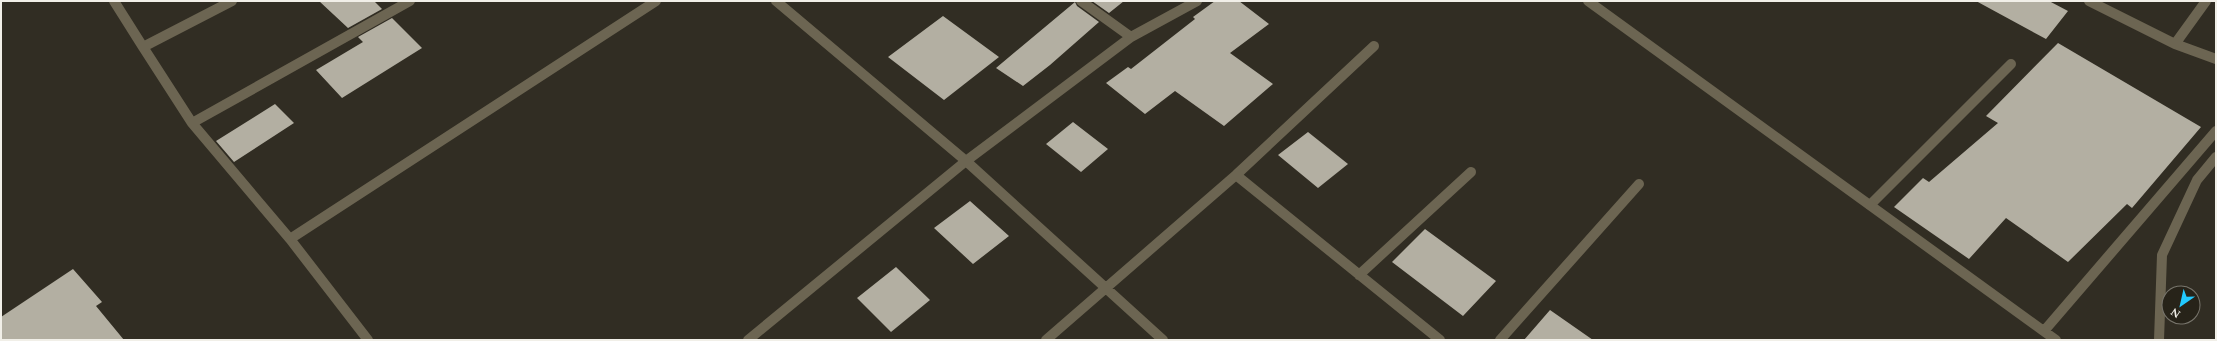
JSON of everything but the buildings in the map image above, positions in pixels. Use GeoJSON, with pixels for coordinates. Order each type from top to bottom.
{"type":"FeatureCollection","features":[{"type":"Feature","properties":{"kind":"street"},"geometry":{"type":"LineString","coordinates":[[114,1],[192,124],[290,239],[368,340]]}},
{"type":"Feature","properties":{"kind":"street"},"geometry":{"type":"LineString","coordinates":[[143,47],[232,1]]}},
{"type":"Feature","properties":{"kind":"street"},"geometry":{"type":"LineString","coordinates":[[192,124],[410,1]]}},
{"type":"Feature","properties":{"kind":"street"},"geometry":{"type":"LineString","coordinates":[[290,239],[656,1]]}},
{"type":"Feature","properties":{"kind":"street"},"geometry":{"type":"LineString","coordinates":[[776,1],[966,161],[1163,340]]}},
{"type":"Feature","properties":{"kind":"street"},"geometry":{"type":"LineString","coordinates":[[1081,1],[1131,37]]}},
{"type":"Feature","properties":{"kind":"street"},"geometry":{"type":"LineString","coordinates":[[748,340],[966,161],[1131,37],[1197,1]]}},
{"type":"Feature","properties":{"kind":"street"},"geometry":{"type":"LineString","coordinates":[[1588,1],[2056,340]]}},
{"type":"Feature","properties":{"kind":"street"},"geometry":{"type":"LineString","coordinates":[[2089,1],[2175,44],[2216,59]]}},
{"type":"Feature","properties":{"kind":"street"},"geometry":{"type":"LineString","coordinates":[[2175,44],[2206,1]]}},
{"type":"Feature","properties":{"kind":"street"},"geometry":{"type":"LineString","coordinates":[[1046,340],[1236,175],[1374,46]]}},
{"type":"Feature","properties":{"kind":"street"},"geometry":{"type":"LineString","coordinates":[[1870,205],[2011,64]]}},
{"type":"Feature","properties":{"kind":"street"},"geometry":{"type":"LineString","coordinates":[[2044,331],[2216,131]]}},
{"type":"Feature","properties":{"kind":"street"},"geometry":{"type":"LineString","coordinates":[[2159,340],[2162,255],[2197,180],[2216,157]]}},
{"type":"Feature","properties":{"kind":"street"},"geometry":{"type":"LineString","coordinates":[[1360,275],[1472,172]]}},
{"type":"Feature","properties":{"kind":"street"},"geometry":{"type":"LineString","coordinates":[[1236,175],[1440,340]]}},
{"type":"Feature","properties":{"kind":"street"},"geometry":{"type":"LineString","coordinates":[[1500,340],[1640,184]]}}]}
